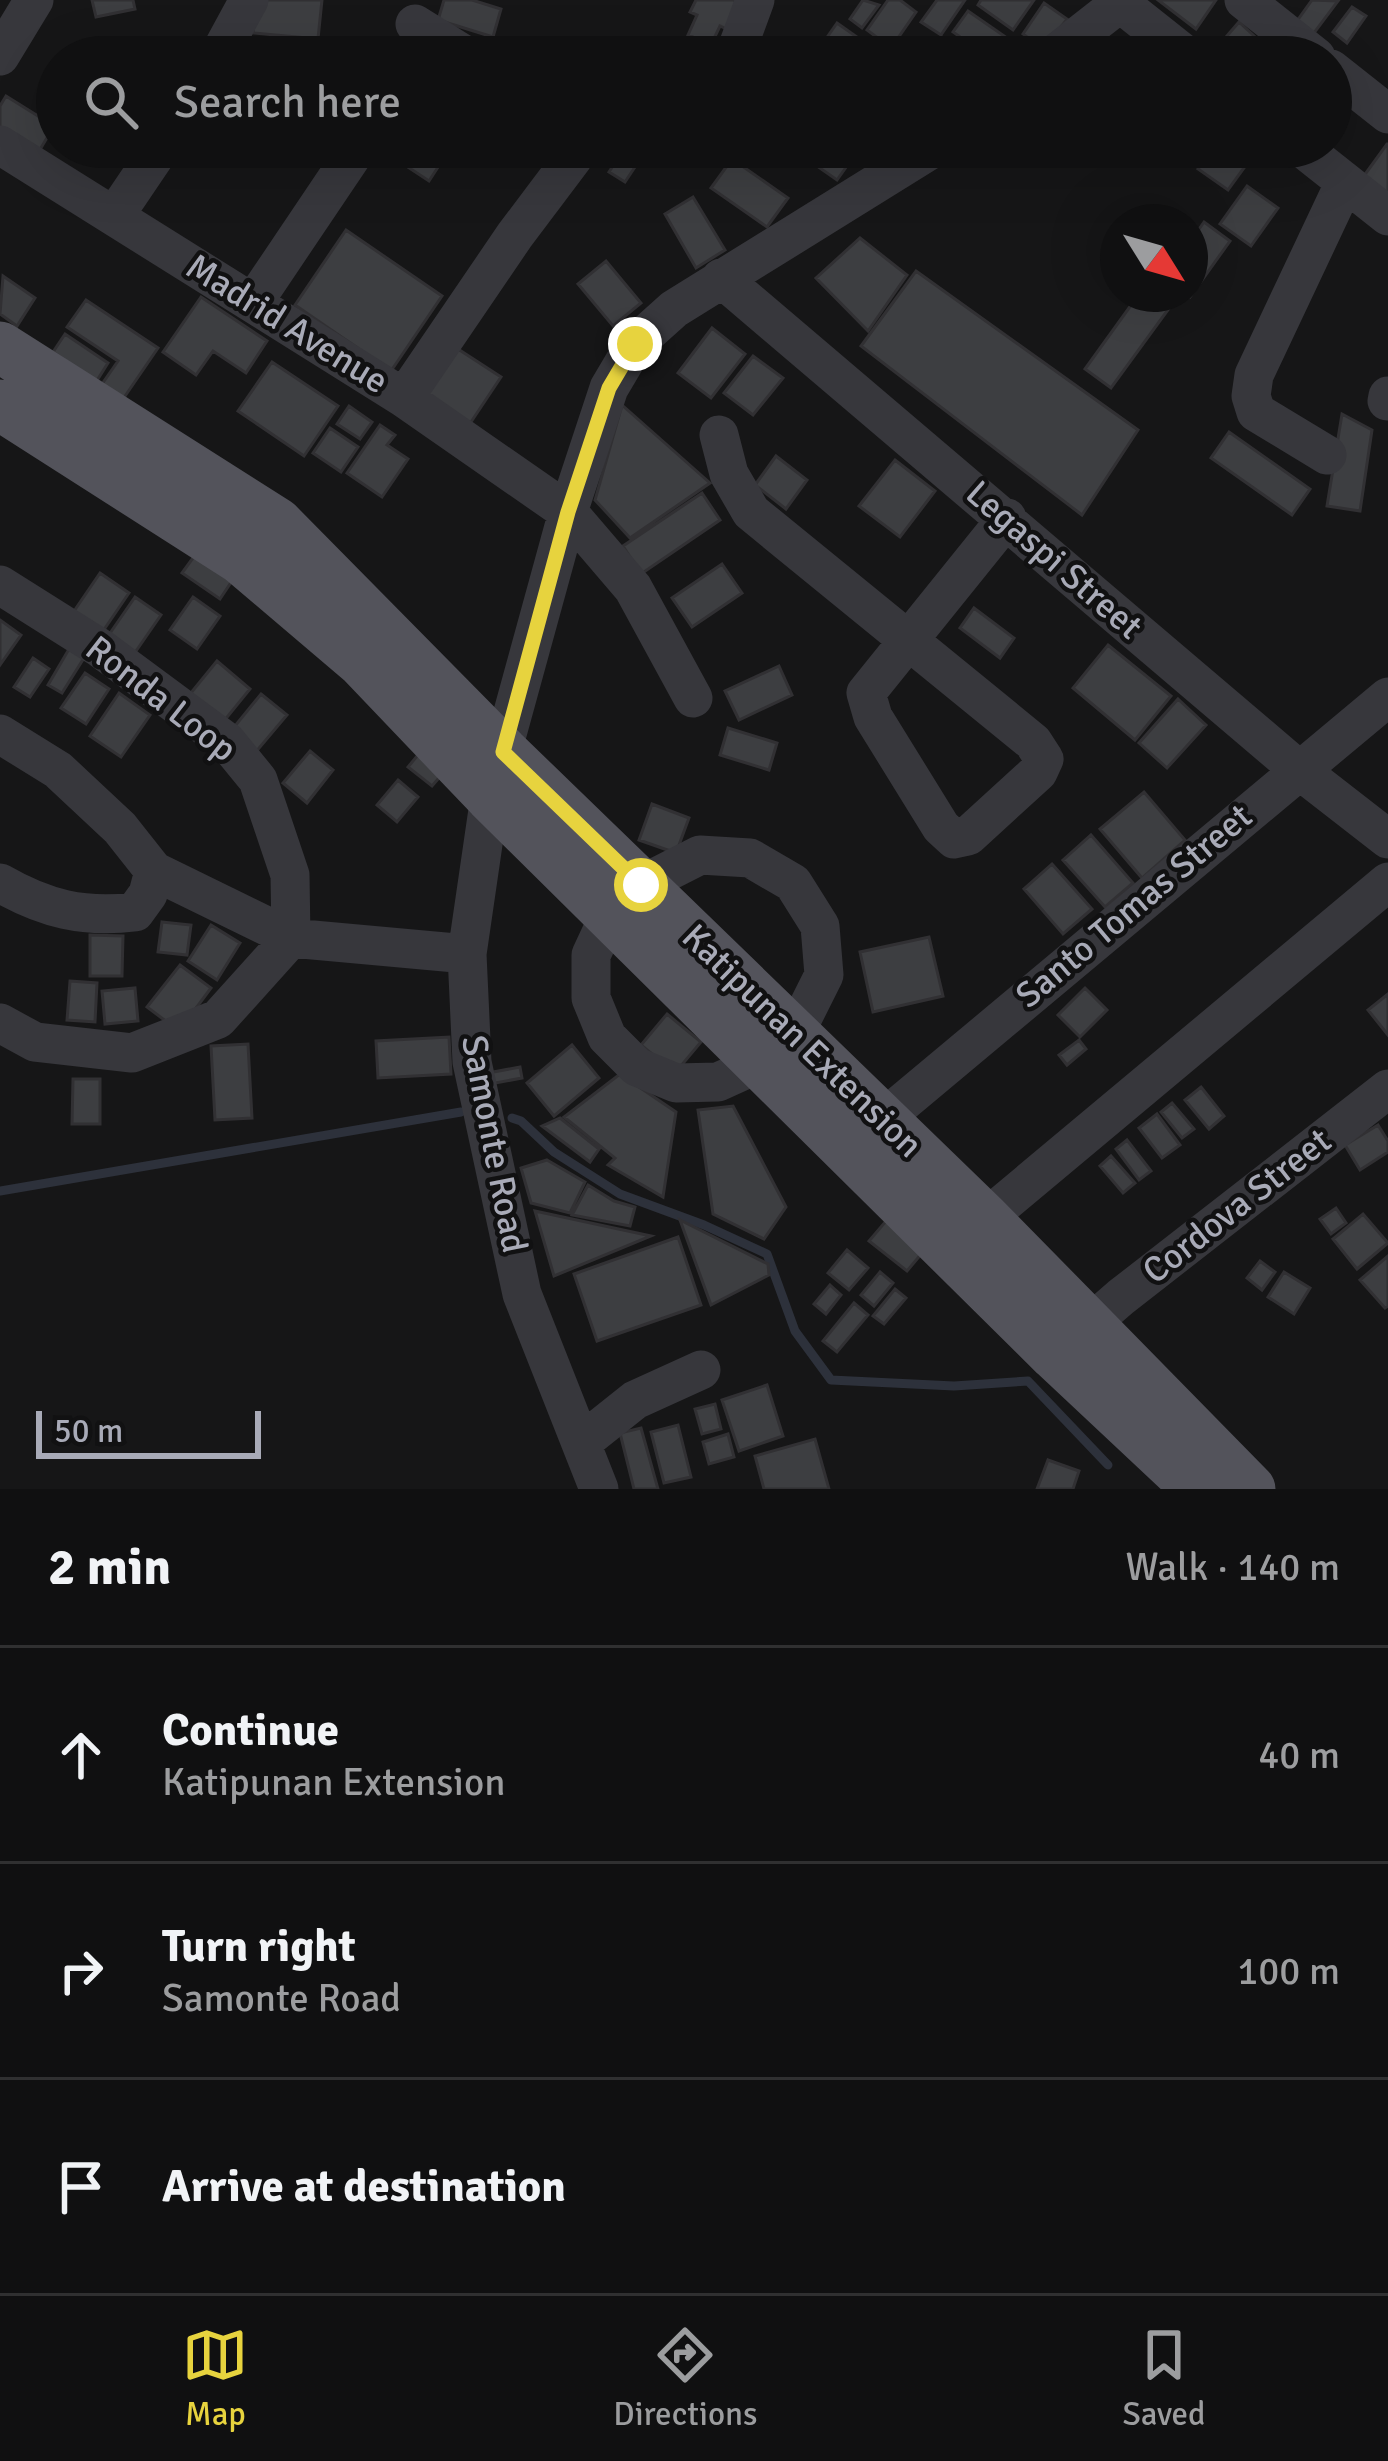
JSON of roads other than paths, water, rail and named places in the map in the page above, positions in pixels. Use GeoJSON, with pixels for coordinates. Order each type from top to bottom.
{"type":"FeatureCollection","features":[{"type":"Feature","properties":{"kind":"main road","name":"Katipunan Extension"},"geometry":{"type":"LineString","coordinates":[[0,347],[277,523],[496,774]]}},
{"type":"Feature","properties":{"kind":"main road","name":"Katipunan Extension"},"geometry":{"type":"LineString","coordinates":[[0,405],[241,559],[496,774],[1072,1340],[1198,1489]]}},
{"type":"Feature","properties":{"kind":"main road","name":"Katipunan Extension"},"geometry":{"type":"LineString","coordinates":[[777,1049],[883,1119],[967,1234]]}},
{"type":"Feature","properties":{"kind":"main road","name":"Katipunan Extension"},"geometry":{"type":"LineString","coordinates":[[1072,1340],[1250,1489]]}},
{"type":"Feature","properties":{"kind":"street"},"geometry":{"type":"LineString","coordinates":[[0,56],[34,0]]}},
{"type":"Feature","properties":{"kind":"street"},"geometry":{"type":"LineString","coordinates":[[229,36],[248,0]]}},
{"type":"Feature","properties":{"kind":"street"},"geometry":{"type":"LineString","coordinates":[[742,36],[755,0]]}},
{"type":"Feature","properties":{"kind":"street"},"geometry":{"type":"LineString","coordinates":[[1244,0],[1289,36]]}},
{"type":"Feature","properties":{"kind":"street"},"geometry":{"type":"LineString","coordinates":[[1078,36],[1122,2],[1163,36]]}},
{"type":"Feature","properties":{"kind":"street"},"geometry":{"type":"LineString","coordinates":[[1352,86],[1388,114]]}},
{"type":"Feature","properties":{"kind":"street","name":"Madrid Avenue"},"geometry":{"type":"LineString","coordinates":[[0,145],[36,167]]}},
{"type":"Feature","properties":{"kind":"street","name":"Madrid Avenue"},"geometry":{"type":"LineString","coordinates":[[38,168],[404,398],[568,512],[633,588],[693,698]]}},
{"type":"Feature","properties":{"kind":"street"},"geometry":{"type":"LineString","coordinates":[[116,215],[147,168]]}},
{"type":"Feature","properties":{"kind":"street"},"geometry":{"type":"LineString","coordinates":[[253,303],[344,168]]}},
{"type":"Feature","properties":{"kind":"street"},"geometry":{"type":"LineString","coordinates":[[404,398],[565,168]]}},
{"type":"Feature","properties":{"kind":"street","name":"Samonte Road"},"geometry":{"type":"LineString","coordinates":[[598,1489],[522,1294],[472,1062],[467,954],[496,774],[568,512],[609,388],[635,344],[674,309],[901,168]]}},
{"type":"Feature","properties":{"kind":"street"},"geometry":{"type":"LineString","coordinates":[[1327,168],[1388,216]]}},
{"type":"Feature","properties":{"kind":"street"},"geometry":{"type":"LineString","coordinates":[[1327,455],[1256,412],[1251,396],[1254,375],[1345,182]]}},
{"type":"Feature","properties":{"kind":"street","name":"Legaspi Street"},"geometry":{"type":"LineString","coordinates":[[722,278],[1298,769],[1388,839]]}},
{"type":"Feature","properties":{"kind":"street"},"geometry":{"type":"LineString","coordinates":[[718,435],[729,474],[751,512],[905,640],[1034,742],[1044,759],[1038,772],[968,836],[954,838],[940,827],[873,717],[866,693],[905,640],[1006,518]]}},
{"type":"Feature","properties":{"kind":"street","name":"Ronda Loop"},"geometry":{"type":"LineString","coordinates":[[0,585],[100,648],[227,742],[248,767],[266,800],[290,874],[291,938]]}},
{"type":"Feature","properties":{"kind":"street","name":"Santo Tomas Street"},"geometry":{"type":"LineString","coordinates":[[883,1119],[1388,697]]}},
{"type":"Feature","properties":{"kind":"street"},"geometry":{"type":"LineString","coordinates":[[0,734],[58,770],[121,829],[154,872],[291,938],[467,954]]}},
{"type":"Feature","properties":{"kind":"street"},"geometry":{"type":"LineString","coordinates":[[700,855],[750,858],[793,883],[820,926],[824,975],[777,1049],[718,1082],[676,1083],[637,1067],[607,1037],[591,998],[592,955],[625,900],[700,855]]}},
{"type":"Feature","properties":{"kind":"street"},"geometry":{"type":"LineString","coordinates":[[0,883],[40,906],[112,914],[135,912],[148,894],[154,872]]}},
{"type":"Feature","properties":{"kind":"street"},"geometry":{"type":"LineString","coordinates":[[967,1234],[1388,882]]}},
{"type":"Feature","properties":{"kind":"street"},"geometry":{"type":"LineString","coordinates":[[0,1022],[35,1042],[132,1053],[218,1019],[291,938]]}},
{"type":"Feature","properties":{"kind":"street","name":"Cordova Street"},"geometry":{"type":"LineString","coordinates":[[1072,1340],[1388,1089]]}},
{"type":"Feature","properties":{"kind":"street"},"geometry":{"type":"LineString","coordinates":[[580,1443],[635,1400],[701,1370]]}},
{"type":"Feature","properties":{"kind":"waterway"},"geometry":{"type":"LineString","coordinates":[[0,1191],[461,1112]]}},
{"type":"Feature","properties":{"kind":"waterway"},"geometry":{"type":"LineString","coordinates":[[512,1118],[554,1152],[620,1194],[767,1254],[795,1331],[831,1380],[954,1386],[1028,1381],[1108,1465]]}}]}
